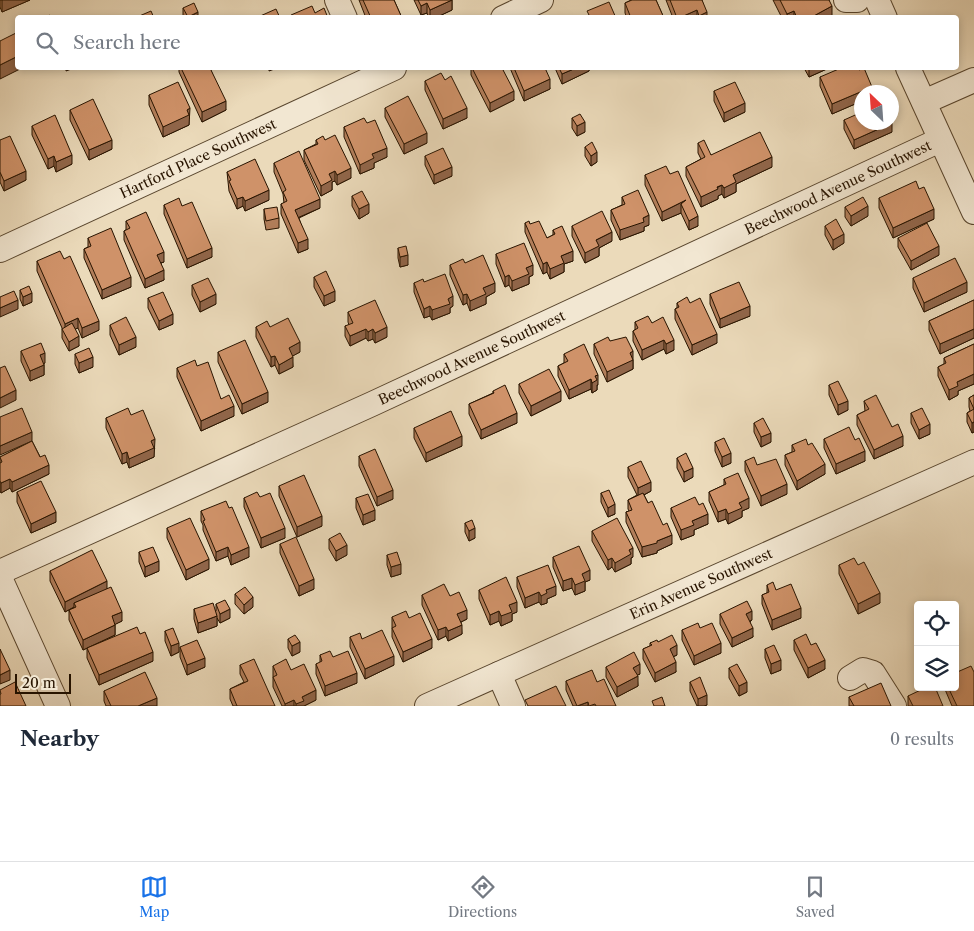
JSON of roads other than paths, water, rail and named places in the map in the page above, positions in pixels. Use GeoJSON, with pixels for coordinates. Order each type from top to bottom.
{"type":"FeatureCollection","features":[{"type":"Feature","properties":{"kind":"street"},"geometry":{"type":"LineString","coordinates":[[337,0],[344,15]]}},
{"type":"Feature","properties":{"kind":"street"},"geometry":{"type":"LineString","coordinates":[[508,15],[541,0]]}},
{"type":"Feature","properties":{"kind":"street"},"geometry":{"type":"LineString","coordinates":[[846,0],[857,0]]}},
{"type":"Feature","properties":{"kind":"street"},"geometry":{"type":"LineString","coordinates":[[877,0],[884,15]]}},
{"type":"Feature","properties":{"kind":"street"},"geometry":{"type":"LineString","coordinates":[[909,70],[974,212]]}},
{"type":"Feature","properties":{"kind":"street","name":"Hartford Place Southwest"},"geometry":{"type":"LineString","coordinates":[[0,250],[379,71]]}},
{"type":"Feature","properties":{"kind":"street"},"geometry":{"type":"LineString","coordinates":[[924,102],[974,80]]}},
{"type":"Feature","properties":{"kind":"street","name":"Beechwood Avenue Southwest"},"geometry":{"type":"LineString","coordinates":[[0,572],[372,404],[940,140]]}},
{"type":"Feature","properties":{"kind":"street","name":"Erin Avenue Southwest"},"geometry":{"type":"LineString","coordinates":[[427,706],[974,462]]}},
{"type":"Feature","properties":{"kind":"street"},"geometry":{"type":"LineString","coordinates":[[0,578],[58,706]]}},
{"type":"Feature","properties":{"kind":"street"},"geometry":{"type":"LineString","coordinates":[[850,678],[863,670],[873,673],[894,706]]}},
{"type":"Feature","properties":{"kind":"street"},"geometry":{"type":"LineString","coordinates":[[499,674],[513,706]]}}]}
